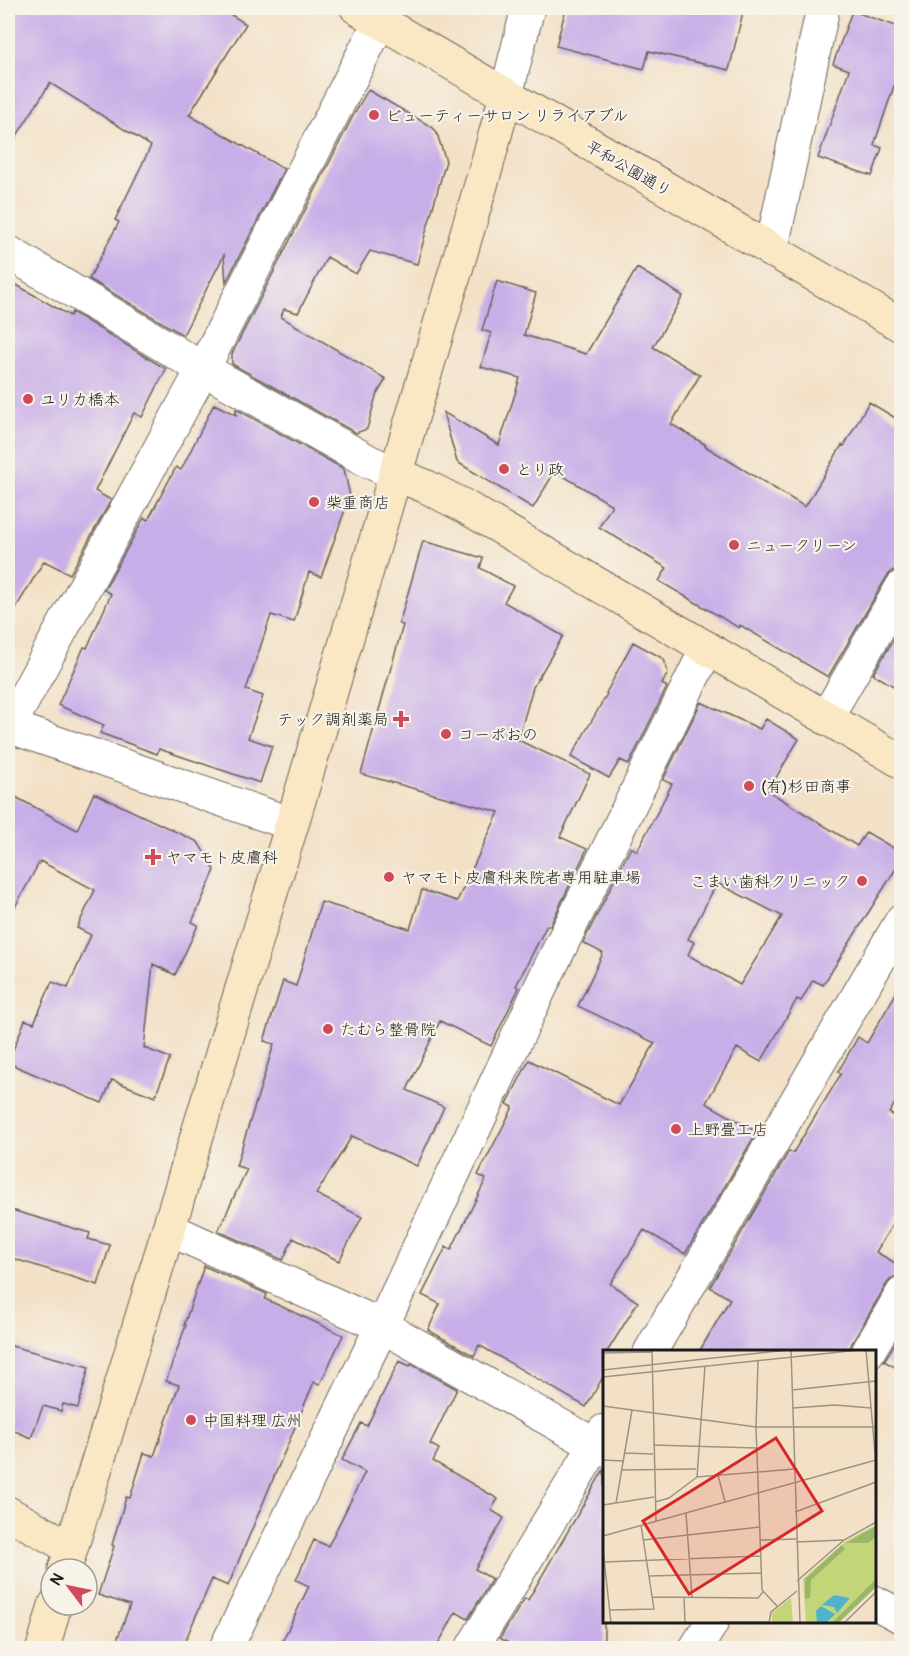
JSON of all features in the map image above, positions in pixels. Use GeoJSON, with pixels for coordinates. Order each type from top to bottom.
{"type":"FeatureCollection","features":[{"type":"Feature","properties":{"kind":"street"},"geometry":{"type":"LineString","coordinates":[[68,1557],[292,824],[396,474],[506,95],[528,8]]}},
{"type":"Feature","properties":{"kind":"street"},"geometry":{"type":"LineString","coordinates":[[771,251],[823,8]]}},
{"type":"Feature","properties":{"kind":"street"},"geometry":{"type":"LineString","coordinates":[[292,824],[8,727],[203,369],[368,14]]}},
{"type":"Feature","properties":{"kind":"street","name":"平和公園通り"},"geometry":{"type":"LineString","coordinates":[[368,14],[902,326]]}},
{"type":"Feature","properties":{"kind":"street"},"geometry":{"type":"LineString","coordinates":[[8,252],[203,369],[368,461],[462,505],[902,762]]}},
{"type":"Feature","properties":{"kind":"street"},"geometry":{"type":"LineString","coordinates":[[826,718],[902,587]]}},
{"type":"Feature","properties":{"kind":"street"},"geometry":{"type":"LineString","coordinates":[[226,1648],[382,1326],[544,980],[707,648]]}},
{"type":"Feature","properties":{"kind":"street"},"geometry":{"type":"LineString","coordinates":[[651,1350],[902,920]]}},
{"type":"Feature","properties":{"kind":"street"},"geometry":{"type":"LineString","coordinates":[[169,1229],[382,1326],[602,1442],[472,1648]]}},
{"type":"Feature","properties":{"kind":"street"},"geometry":{"type":"LineString","coordinates":[[869,1350],[902,1294]]}},
{"type":"Feature","properties":{"kind":"street"},"geometry":{"type":"LineString","coordinates":[[8,1513],[67,1557]]}},
{"type":"Feature","properties":{"kind":"street"},"geometry":{"type":"LineString","coordinates":[[876,1603],[902,1617]]}},
{"type":"Feature","properties":{"kind":"street"},"geometry":{"type":"LineString","coordinates":[[43,1648],[52,1617]]}},
{"type":"Feature","properties":{"kind":"street"},"geometry":{"type":"LineString","coordinates":[[696,1648],[711,1623]]}},
{"type":"Feature","properties":{"kind":"building"},"geometry":{"type":"Polygon","coordinates":[[[8,8],[220,8],[246,24],[189,115],[284,169],[226,282],[224,255],[183,335],[89,279],[119,222],[115,220],[151,146],[50,83],[8,150],[8,8]]]}},
{"type":"Feature","properties":{"kind":"building"},"geometry":{"type":"Polygon","coordinates":[[[566,8],[744,8],[729,70],[649,51],[644,69],[556,46],[566,8]]]}},
{"type":"Feature","properties":{"kind":"building"},"geometry":{"type":"Polygon","coordinates":[[[852,11],[902,28],[902,88],[894,86],[874,145],[882,148],[872,176],[818,158],[849,70],[833,64],[852,11]]]}},
{"type":"Feature","properties":{"kind":"building"},"geometry":{"type":"Polygon","coordinates":[[[368,90],[432,127],[436,131],[446,161],[417,264],[370,251],[356,274],[327,257],[298,313],[284,309],[281,317],[386,379],[376,396],[367,429],[356,433],[232,364],[232,354],[368,90]]]}},
{"type":"Feature","properties":{"kind":"building"},"geometry":{"type":"Polygon","coordinates":[[[637,268],[683,296],[653,347],[700,375],[671,424],[805,507],[869,402],[902,422],[902,568],[892,571],[886,578],[828,677],[659,581],[667,568],[599,527],[612,505],[555,471],[533,508],[457,462],[443,412],[499,445],[520,378],[481,367],[491,333],[482,330],[497,281],[536,293],[524,335],[586,354],[637,268]]]}},
{"type":"Feature","properties":{"kind":"building"},"geometry":{"type":"Polygon","coordinates":[[[8,280],[70,316],[72,312],[166,369],[142,417],[134,413],[95,491],[111,500],[70,574],[44,561],[8,621],[8,280]]]}},
{"type":"Feature","properties":{"kind":"building"},"geometry":{"type":"Polygon","coordinates":[[[214,404],[236,415],[236,409],[344,469],[350,496],[321,577],[309,572],[294,622],[271,615],[246,690],[263,696],[248,738],[272,746],[260,783],[159,749],[157,754],[100,733],[104,725],[58,705],[111,594],[104,590],[144,518],[148,520],[176,467],[181,470],[214,404]]]}},
{"type":"Feature","properties":{"kind":"building"},"geometry":{"type":"Polygon","coordinates":[[[423,541],[483,558],[480,568],[513,586],[504,602],[563,636],[533,687],[518,740],[590,774],[560,837],[587,849],[550,926],[547,925],[516,986],[519,988],[491,1046],[440,1021],[407,1090],[444,1107],[417,1166],[352,1136],[316,1194],[362,1217],[339,1261],[293,1238],[283,1260],[218,1231],[247,1169],[236,1166],[274,1044],[264,1041],[283,981],[296,986],[321,902],[410,929],[422,890],[457,901],[499,812],[361,774],[403,625],[399,624],[423,541]]]}},
{"type":"Feature","properties":{"kind":"building"},"geometry":{"type":"Polygon","coordinates":[[[902,625],[902,691],[873,674],[902,625]]]}},
{"type":"Feature","properties":{"kind":"building"},"geometry":{"type":"Polygon","coordinates":[[[633,642],[664,659],[668,673],[662,684],[667,687],[629,764],[620,760],[609,778],[571,757],[633,642]]]}},
{"type":"Feature","properties":{"kind":"building"},"geometry":{"type":"Polygon","coordinates":[[[701,702],[760,729],[766,719],[799,739],[768,791],[857,846],[866,832],[902,853],[902,859],[823,985],[813,980],[801,1001],[797,999],[761,1062],[737,1048],[706,1103],[757,1132],[685,1254],[644,1230],[610,1284],[638,1302],[608,1350],[603,1350],[603,1377],[586,1407],[479,1345],[474,1356],[428,1330],[440,1304],[422,1295],[446,1247],[451,1250],[486,1179],[478,1175],[513,1107],[507,1104],[529,1060],[619,1105],[655,1043],[578,1006],[603,953],[583,943],[631,847],[637,851],[672,784],[663,780],[701,702]],[[717,883],[688,939],[694,942],[688,955],[740,985],[782,916],[717,883]]]}},
{"type":"Feature","properties":{"kind":"building"},"geometry":{"type":"Polygon","coordinates":[[[8,793],[77,830],[94,793],[198,842],[215,870],[192,922],[198,925],[175,975],[153,964],[144,1048],[170,1058],[155,1097],[112,1080],[102,1103],[8,1063],[25,1020],[34,1023],[52,982],[68,988],[91,935],[77,928],[95,890],[40,861],[8,920],[8,793]]]}},
{"type":"Feature","properties":{"kind":"building"},"geometry":{"type":"Polygon","coordinates":[[[902,983],[902,1092],[889,1113],[902,1120],[902,1208],[876,1252],[902,1267],[902,1275],[892,1278],[886,1285],[850,1350],[700,1350],[730,1299],[710,1287],[789,1151],[793,1153],[841,1074],[838,1072],[858,1037],[867,1043],[902,983]]]}},
{"type":"Feature","properties":{"kind":"building"},"geometry":{"type":"Polygon","coordinates":[[[8,1209],[90,1233],[88,1239],[110,1245],[98,1285],[8,1257],[8,1209]]]}},
{"type":"Feature","properties":{"kind":"building"},"geometry":{"type":"Polygon","coordinates":[[[204,1266],[267,1294],[265,1299],[343,1335],[320,1384],[314,1382],[228,1586],[212,1579],[182,1648],[114,1648],[130,1605],[99,1595],[99,1592],[114,1546],[112,1545],[126,1497],[130,1498],[144,1453],[154,1456],[179,1385],[166,1381],[186,1325],[184,1325],[204,1266]]]}},
{"type":"Feature","properties":{"kind":"building"},"geometry":{"type":"Polygon","coordinates":[[[902,1332],[902,1371],[884,1361],[902,1332]]]}},
{"type":"Feature","properties":{"kind":"building"},"geometry":{"type":"Polygon","coordinates":[[[8,1345],[89,1367],[78,1408],[63,1404],[61,1411],[43,1406],[31,1438],[8,1428],[8,1345]]]}},
{"type":"Feature","properties":{"kind":"building"},"geometry":{"type":"Polygon","coordinates":[[[399,1361],[410,1366],[411,1364],[457,1389],[430,1444],[439,1449],[433,1461],[498,1499],[491,1510],[504,1518],[475,1569],[492,1579],[468,1619],[456,1612],[436,1648],[279,1648],[309,1586],[296,1580],[314,1540],[328,1546],[365,1472],[342,1460],[361,1423],[367,1426],[399,1361]]]}},
{"type":"Feature","properties":{"kind":"building"},"geometry":{"type":"Polygon","coordinates":[[[603,1471],[604,1648],[517,1648],[500,1638],[525,1598],[528,1600],[603,1471]]]}},
{"type":"Feature","properties":{"kind":"place","name":"ビューティーサロン リライアブル"},"geometry":{"type":"Point","coordinates":[374,115]}},
{"type":"Feature","properties":{"kind":"place","name":"ユリカ橋本"},"geometry":{"type":"Point","coordinates":[28,399]}},
{"type":"Feature","properties":{"kind":"place","name":"とり政"},"geometry":{"type":"Point","coordinates":[504,469]}},
{"type":"Feature","properties":{"kind":"place","name":"柴重商店"},"geometry":{"type":"Point","coordinates":[314,502]}},
{"type":"Feature","properties":{"kind":"place","name":"ニュークリーン"},"geometry":{"type":"Point","coordinates":[734,545]}},
{"type":"Feature","properties":{"kind":"place","name":"テック調剤薬局"},"geometry":{"type":"Point","coordinates":[401,719]}},
{"type":"Feature","properties":{"kind":"place","name":"コーポおの"},"geometry":{"type":"Point","coordinates":[446,734]}},
{"type":"Feature","properties":{"kind":"place","name":"(有)杉田商事"},"geometry":{"type":"Point","coordinates":[749,786]}},
{"type":"Feature","properties":{"kind":"place","name":"ヤマモト皮膚科"},"geometry":{"type":"Point","coordinates":[153,857]}},
{"type":"Feature","properties":{"kind":"place","name":"ヤマモト皮膚科来院者専用駐車場"},"geometry":{"type":"Point","coordinates":[389,877]}},
{"type":"Feature","properties":{"kind":"place","name":"こまい歯科クリニック"},"geometry":{"type":"Point","coordinates":[862,881]}},
{"type":"Feature","properties":{"kind":"place","name":"たむら整骨院"},"geometry":{"type":"Point","coordinates":[328,1029]}},
{"type":"Feature","properties":{"kind":"place","name":"上野畳工店"},"geometry":{"type":"Point","coordinates":[676,1129]}},
{"type":"Feature","properties":{"kind":"place","name":"中国料理 広州"},"geometry":{"type":"Point","coordinates":[191,1420]}}]}
